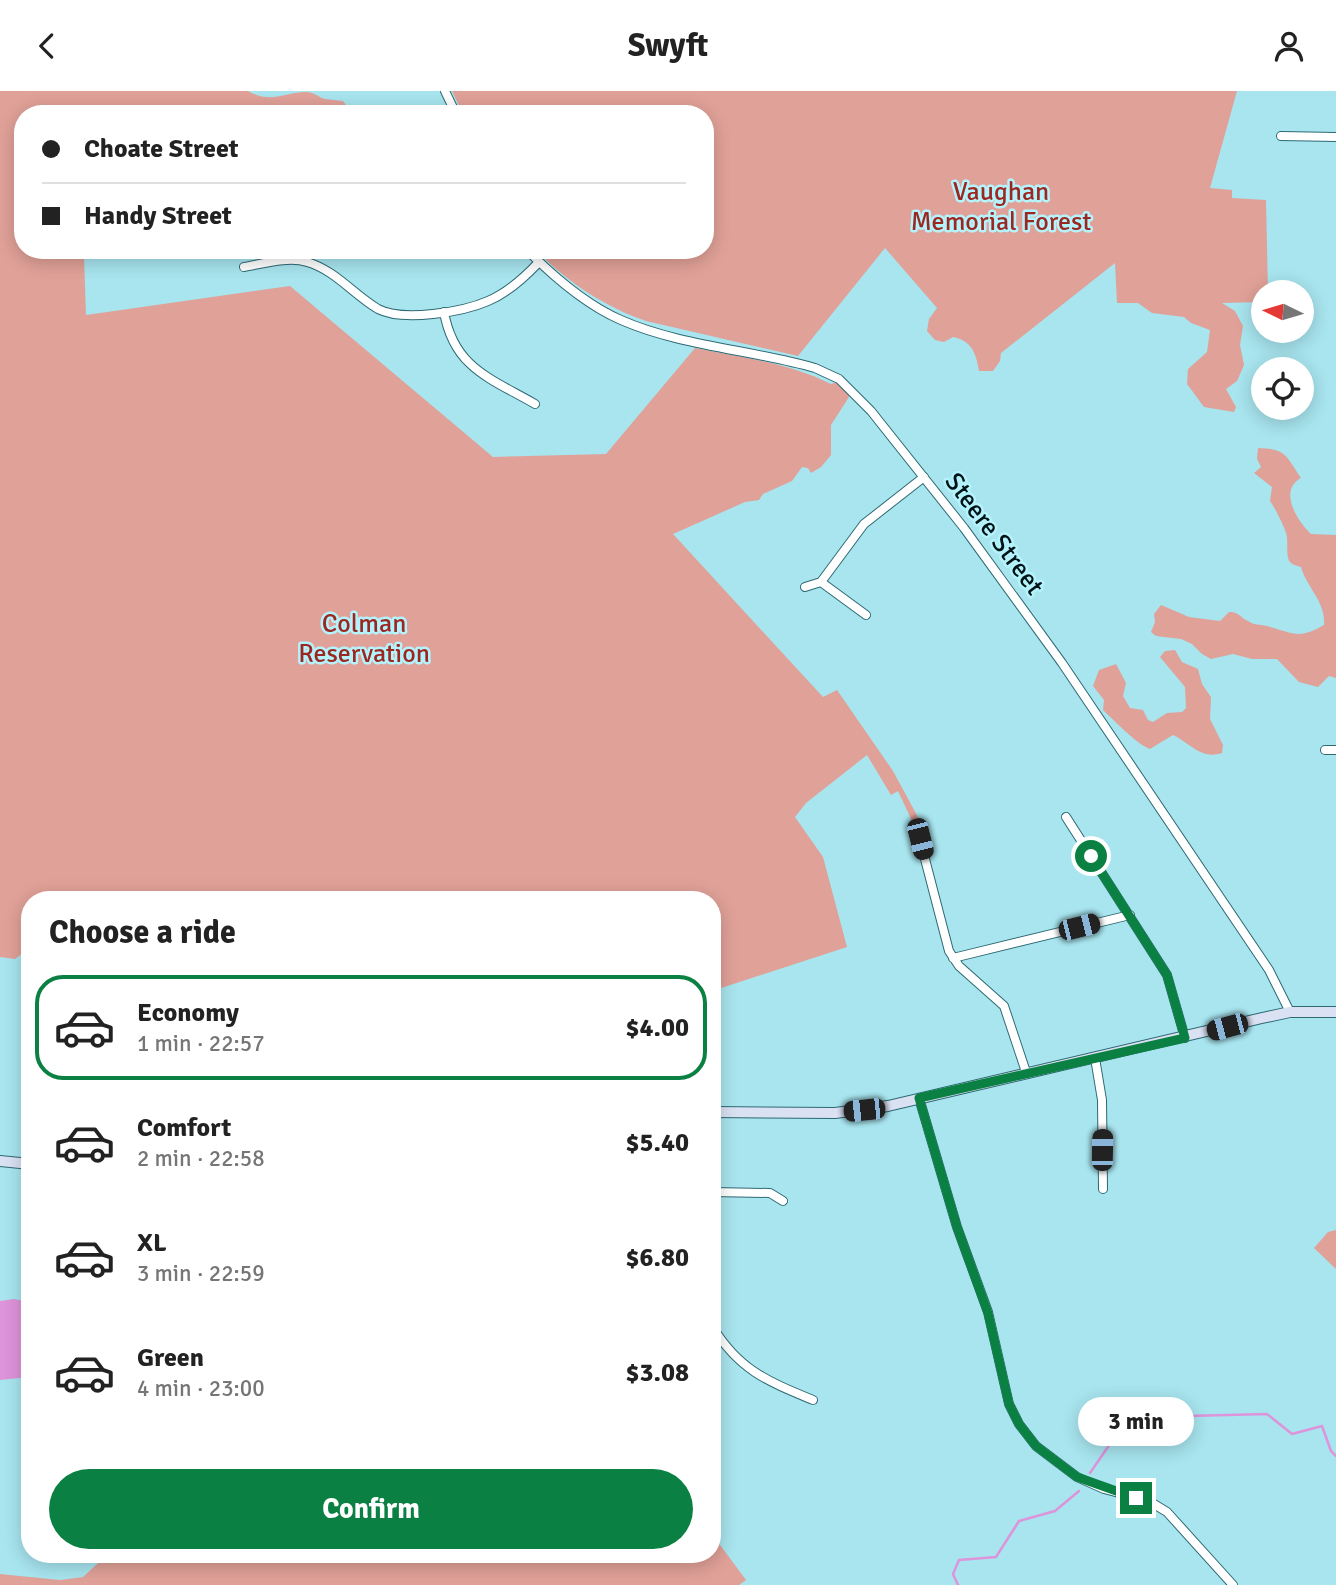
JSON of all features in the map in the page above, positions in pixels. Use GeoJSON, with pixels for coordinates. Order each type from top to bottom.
{"type":"FeatureCollection","features":[{"type":"Feature","properties":{"kind":"main road"},"geometry":{"type":"LineString","coordinates":[[721,1112],[835,1113],[888,1106],[1290,1012],[1336,1012]]}},
{"type":"Feature","properties":{"kind":"main road"},"geometry":{"type":"LineString","coordinates":[[0,1161],[21,1163]]}},
{"type":"Feature","properties":{"kind":"street"},"geometry":{"type":"LineString","coordinates":[[1281,136],[1336,137]]}},
{"type":"Feature","properties":{"kind":"street","name":"Steere Street"},"geometry":{"type":"LineString","coordinates":[[536,259],[593,304],[621,320],[682,338],[790,361],[839,379],[872,411],[1013,593],[1062,663],[1269,970],[1290,1012]]}},
{"type":"Feature","properties":{"kind":"street"},"geometry":{"type":"LineString","coordinates":[[244,267],[306,261],[335,276],[360,298],[382,311],[398,316],[444,312],[490,300],[527,275],[539,262]]}},
{"type":"Feature","properties":{"kind":"street"},"geometry":{"type":"LineString","coordinates":[[444,312],[455,348],[466,361],[535,404]]}},
{"type":"Feature","properties":{"kind":"street"},"geometry":{"type":"LineString","coordinates":[[805,587],[821,582],[871,517],[924,477]]}},
{"type":"Feature","properties":{"kind":"street"},"geometry":{"type":"LineString","coordinates":[[821,582],[866,615]]}},
{"type":"Feature","properties":{"kind":"street"},"geometry":{"type":"LineString","coordinates":[[1325,750],[1336,750]]}},
{"type":"Feature","properties":{"kind":"street"},"geometry":{"type":"LineString","coordinates":[[1066,817],[1167,975],[1185,1038]]}},
{"type":"Feature","properties":{"kind":"street"},"geometry":{"type":"LineString","coordinates":[[920,839],[946,942],[953,958],[1004,1006],[1026,1072]]}},
{"type":"Feature","properties":{"kind":"street"},"geometry":{"type":"LineString","coordinates":[[953,958],[1130,915]]}},
{"type":"Feature","properties":{"kind":"street"},"geometry":{"type":"LineString","coordinates":[[1095,1058],[1102,1100],[1103,1189]]}},
{"type":"Feature","properties":{"kind":"street"},"geometry":{"type":"LineString","coordinates":[[919,1098],[957,1227],[988,1313],[1009,1404],[1019,1424],[1036,1446],[1077,1477],[1104,1489],[1149,1501],[1167,1512],[1233,1585]]}},
{"type":"Feature","properties":{"kind":"street"},"geometry":{"type":"LineString","coordinates":[[721,1192],[770,1193],[783,1201]]}},
{"type":"Feature","properties":{"kind":"street"},"geometry":{"type":"LineString","coordinates":[[721,1340],[732,1356],[746,1368],[764,1379],[813,1400]]}},
{"type":"Feature","properties":{"kind":"green space","name":"Colman Reservation"},"geometry":{"type":"Polygon","coordinates":[[[0,91],[248,91],[263,97],[307,92],[325,99],[343,101],[346,105],[14,105],[14,259],[84,259],[86,315],[290,286],[493,457],[606,454],[695,348],[782,366],[831,384],[837,382],[848,390],[849,397],[831,425],[831,455],[821,467],[811,473],[808,468],[802,467],[792,481],[763,494],[759,500],[745,502],[673,534],[823,697],[837,690],[893,771],[926,832],[927,837],[920,838],[898,791],[891,795],[867,755],[806,803],[795,817],[823,857],[847,947],[721,988],[721,891],[21,891],[21,955],[15,959],[0,957],[0,91]]]}},
{"type":"Feature","properties":{"kind":"green space","name":"Vaughan Memorial Forest"},"geometry":{"type":"Polygon","coordinates":[[[452,91],[1237,91],[1210,188],[1232,190],[1232,198],[1266,200],[1268,280],[1251,280],[1251,302],[1222,303],[1235,311],[1243,326],[1240,345],[1244,365],[1237,381],[1226,389],[1236,407],[1234,412],[1204,407],[1187,384],[1188,369],[1207,352],[1210,330],[1191,323],[1184,317],[1152,313],[1138,303],[1117,303],[1115,263],[1001,353],[1000,361],[993,371],[979,371],[974,353],[965,341],[953,337],[944,342],[935,340],[927,331],[929,319],[937,308],[885,248],[798,356],[646,321],[616,309],[587,292],[546,259],[714,259],[714,105],[459,105],[452,91]]]}},
{"type":"Feature","properties":{"kind":"green space"},"geometry":{"type":"Polygon","coordinates":[[[1258,448],[1275,450],[1285,455],[1301,478],[1294,483],[1290,498],[1296,514],[1311,534],[1336,535],[1336,678],[1329,676],[1318,687],[1299,682],[1277,659],[1252,659],[1233,654],[1211,659],[1181,639],[1156,636],[1151,632],[1155,622],[1154,614],[1161,605],[1189,617],[1220,621],[1229,612],[1235,612],[1253,624],[1297,634],[1324,625],[1322,609],[1301,567],[1290,562],[1287,536],[1270,501],[1272,487],[1254,473],[1261,467],[1257,459],[1258,448]]]}},
{"type":"Feature","properties":{"kind":"green space"},"geometry":{"type":"Polygon","coordinates":[[[1175,650],[1182,662],[1198,669],[1202,684],[1211,697],[1210,719],[1223,745],[1222,753],[1215,755],[1196,750],[1173,735],[1150,749],[1132,737],[1103,710],[1104,700],[1093,686],[1099,670],[1116,664],[1126,683],[1123,696],[1130,708],[1143,710],[1148,720],[1153,722],[1167,713],[1182,712],[1186,708],[1185,687],[1160,657],[1165,651],[1175,650]]]}},
{"type":"Feature","properties":{"kind":"green space"},"geometry":{"type":"Polygon","coordinates":[[[1336,1230],[1336,1269],[1314,1248],[1328,1232],[1336,1230]]]}},
{"type":"Feature","properties":{"kind":"green space"},"geometry":{"type":"Polygon","coordinates":[[[721,1546],[746,1580],[739,1585],[0,1585],[0,1574],[60,1580],[83,1577],[98,1563],[721,1563],[721,1546]]]}},
{"type":"Feature","properties":{"kind":"shaded area"},"geometry":{"type":"Polygon","coordinates":[[[21,1300],[21,1378],[0,1380],[0,1301],[21,1300]]]}},
{"type":"Feature","properties":{"kind":"waterway"},"geometry":{"type":"LineString","coordinates":[[1090,1473],[1112,1441],[1146,1444],[1164,1428],[1187,1416],[1267,1414],[1292,1434],[1322,1426],[1331,1451],[1336,1456]]}},
{"type":"Feature","properties":{"kind":"waterway"},"geometry":{"type":"LineString","coordinates":[[958,1585],[953,1574],[959,1560],[996,1557],[1019,1521],[1055,1511],[1079,1491]]}},
{"type":"Feature","properties":{"kind":"route"},"geometry":{"type":"LineString","coordinates":[[1091,856],[1167,975],[1185,1038],[1069,1062],[919,1098],[957,1227],[988,1313],[1009,1404],[1019,1424],[1036,1446],[1077,1477],[1104,1489],[1136,1498]]}}]}
